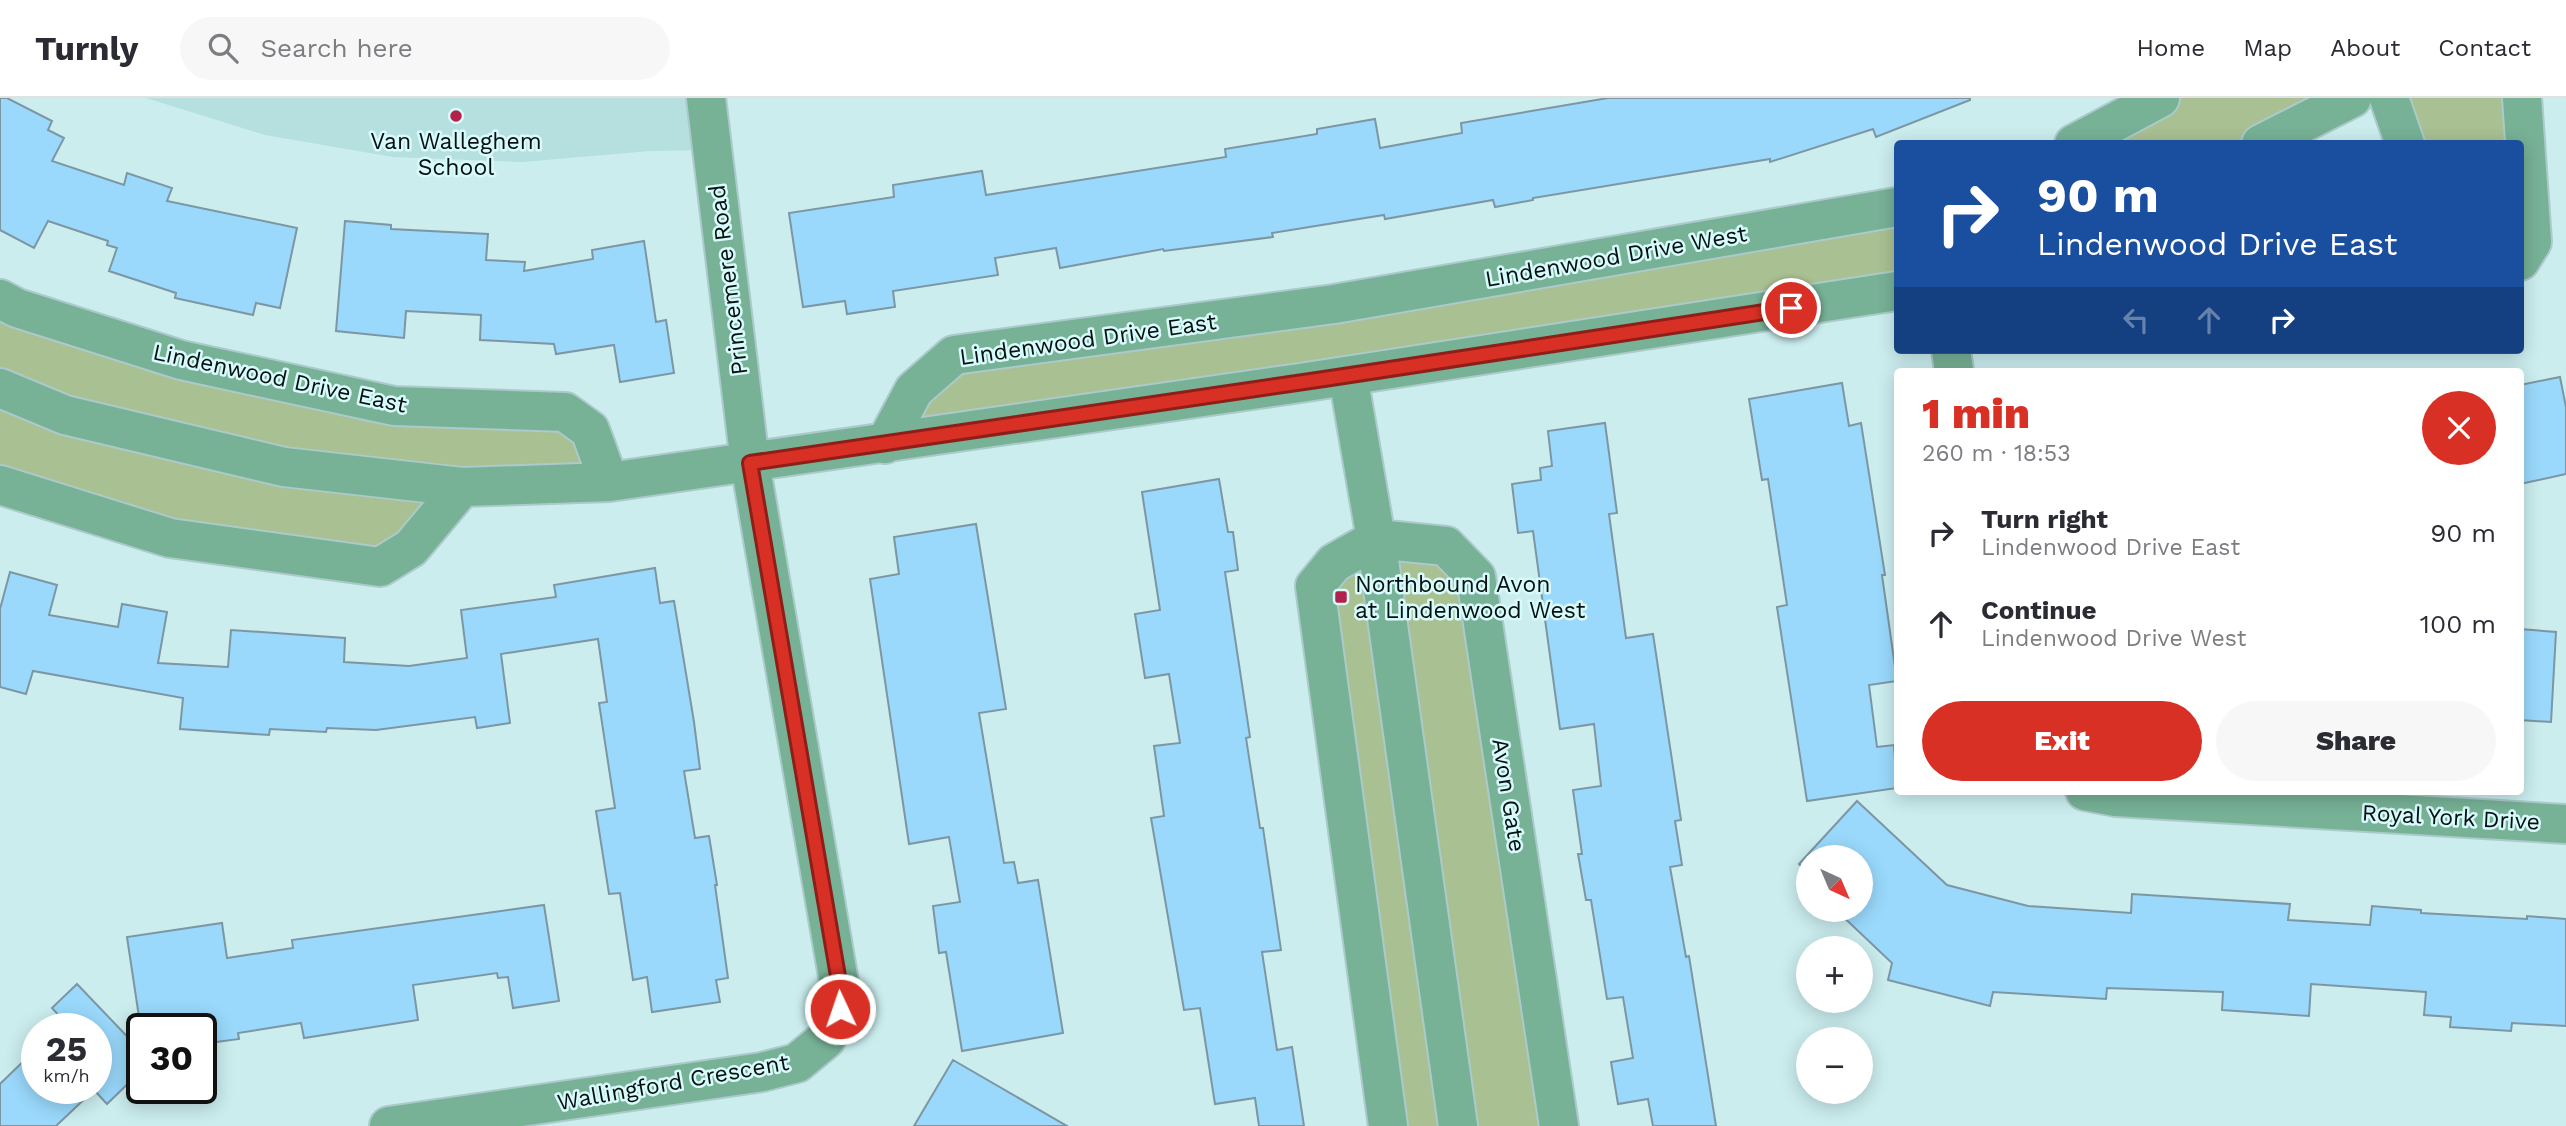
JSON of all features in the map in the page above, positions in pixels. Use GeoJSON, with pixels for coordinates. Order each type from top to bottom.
{"type":"FeatureCollection","features":[{"type":"Feature","properties":{"kind":"street","name":"Princemere Road"},"geometry":{"type":"LineString","coordinates":[[706,98],[750,463]]}},
{"type":"Feature","properties":{"kind":"street"},"geometry":{"type":"LineString","coordinates":[[2081,140],[2160,98]]}},
{"type":"Feature","properties":{"kind":"street"},"geometry":{"type":"LineString","coordinates":[[2269,140],[2352,98]]}},
{"type":"Feature","properties":{"kind":"street"},"geometry":{"type":"LineString","coordinates":[[2389,98],[2404,140]]}},
{"type":"Feature","properties":{"kind":"street"},"geometry":{"type":"LineString","coordinates":[[2522,98],[2532,242],[2524,255]]}},
{"type":"Feature","properties":{"kind":"street","name":"Lindenwood Drive West"},"geometry":{"type":"LineString","coordinates":[[1334,304],[1894,208]]}},
{"type":"Feature","properties":{"kind":"street"},"geometry":{"type":"LineString","coordinates":[[0,388],[65,415],[284,467],[462,488],[609,482],[1348,376],[1894,291]]}},
{"type":"Feature","properties":{"kind":"street","name":"Lindenwood Drive East"},"geometry":{"type":"LineString","coordinates":[[0,299],[17,308],[181,360],[394,407],[565,412],[590,430],[609,482]]}},
{"type":"Feature","properties":{"kind":"street","name":"Lindenwood Drive East"},"geometry":{"type":"LineString","coordinates":[[885,443],[914,390],[954,355],[1334,304]]}},
{"type":"Feature","properties":{"kind":"street"},"geometry":{"type":"LineString","coordinates":[[1348,376],[1376,539],[1458,1126]]}},
{"type":"Feature","properties":{"kind":"street","name":"Wallingford Crescent"},"geometry":{"type":"LineString","coordinates":[[389,1126],[762,1072],[797,1063],[826,1040],[840,1009],[839,982],[750,463]]}},
{"type":"Feature","properties":{"kind":"street"},"geometry":{"type":"LineString","coordinates":[[0,485],[170,538],[380,567],[411,548],[462,488]]}},
{"type":"Feature","properties":{"kind":"street"},"geometry":{"type":"LineString","coordinates":[[1376,539],[1334,563],[1315,586],[1388,1126]]}},
{"type":"Feature","properties":{"kind":"street","name":"Avon Gate"},"geometry":{"type":"LineString","coordinates":[[1376,539],[1446,546],[1476,576],[1559,1126]]}},
{"type":"Feature","properties":{"kind":"street","name":"Royal York Drive"},"geometry":{"type":"LineString","coordinates":[[2106,795],[2566,824]]}},
{"type":"Feature","properties":{"kind":"shaded area","name":"Van Walleghem School"},"geometry":{"type":"Polygon","coordinates":[[[146,98],[706,98],[713,150],[650,151],[522,162],[393,157],[265,135],[146,98]]]}},
{"type":"Feature","properties":{"kind":"green space"},"geometry":{"type":"Polygon","coordinates":[[[2160,98],[2352,98],[2267,140],[2081,140],[2160,98]]]}},
{"type":"Feature","properties":{"kind":"green space"},"geometry":{"type":"Polygon","coordinates":[[[2389,98],[2522,98],[2520,140],[2404,140],[2389,98]]]}},
{"type":"Feature","properties":{"kind":"green space"},"geometry":{"type":"Polygon","coordinates":[[[1894,207],[1894,291],[885,444],[954,355],[1894,207]]]}},
{"type":"Feature","properties":{"kind":"green space"},"geometry":{"type":"Polygon","coordinates":[[[0,300],[181,360],[565,412],[609,482],[462,487],[380,567],[0,485],[0,300]]]}},
{"type":"Feature","properties":{"kind":"green space"},"geometry":{"type":"Polygon","coordinates":[[[1376,539],[1476,577],[1559,1126],[1388,1126],[1315,586],[1376,539]]]}},
{"type":"Feature","properties":{"kind":"building"},"geometry":{"type":"Polygon","coordinates":[[[0,98],[7,98],[52,121],[48,130],[64,138],[52,161],[124,185],[127,173],[172,188],[167,201],[297,228],[280,308],[256,303],[253,315],[175,298],[176,293],[109,271],[117,248],[107,245],[108,241],[48,221],[34,248],[0,230],[0,98]]]}},
{"type":"Feature","properties":{"kind":"building"},"geometry":{"type":"Polygon","coordinates":[[[1608,98],[1970,100],[1876,137],[1873,129],[1770,162],[1770,159],[1533,198],[1495,207],[1493,200],[1385,219],[1384,215],[1272,233],[1273,237],[1163,249],[1060,268],[1056,248],[995,258],[998,275],[893,291],[895,307],[847,314],[845,301],[803,307],[789,213],[894,197],[893,185],[982,171],[986,195],[1226,157],[1225,149],[1317,134],[1317,129],[1375,119],[1380,148],[1462,133],[1461,123],[1608,98]]]}},
{"type":"Feature","properties":{"kind":"building"},"geometry":{"type":"Polygon","coordinates":[[[345,221],[391,225],[391,229],[488,234],[486,260],[525,262],[524,271],[593,259],[592,250],[644,241],[656,322],[666,320],[674,373],[620,382],[614,345],[556,354],[554,344],[480,340],[481,315],[406,311],[404,338],[336,331],[345,221]]]}},
{"type":"Feature","properties":{"kind":"building"},"geometry":{"type":"Polygon","coordinates":[[[2560,377],[2566,407],[2566,474],[2524,483],[2524,384],[2560,377]]]}},
{"type":"Feature","properties":{"kind":"building"},"geometry":{"type":"Polygon","coordinates":[[[1842,383],[1849,426],[1861,423],[1885,575],[1882,575],[1894,660],[1894,681],[1869,685],[1877,747],[1894,745],[1894,788],[1807,801],[1777,607],[1787,605],[1768,479],[1762,480],[1749,399],[1842,383]]]}},
{"type":"Feature","properties":{"kind":"building"},"geometry":{"type":"Polygon","coordinates":[[[1605,423],[1617,513],[1609,514],[1626,638],[1653,634],[1681,820],[1675,821],[1682,865],[1670,867],[1686,957],[1689,956],[1716,1126],[1653,1126],[1648,1099],[1618,1104],[1611,1062],[1633,1058],[1623,997],[1607,999],[1591,900],[1586,900],[1578,854],[1582,854],[1573,790],[1601,786],[1594,724],[1560,729],[1533,531],[1518,533],[1512,484],[1541,480],[1540,468],[1552,466],[1548,431],[1605,423]]]}},
{"type":"Feature","properties":{"kind":"building"},"geometry":{"type":"Polygon","coordinates":[[[1219,479],[1228,532],[1233,532],[1238,570],[1225,572],[1250,737],[1246,738],[1260,828],[1263,828],[1281,950],[1262,952],[1277,1050],[1292,1047],[1304,1126],[1259,1126],[1255,1098],[1215,1104],[1200,1008],[1184,1010],[1151,818],[1164,816],[1154,746],[1180,743],[1169,674],[1145,678],[1135,614],[1160,610],[1142,492],[1219,479]]]}},
{"type":"Feature","properties":{"kind":"building"},"geometry":{"type":"Polygon","coordinates":[[[976,524],[1006,709],[979,713],[1004,863],[1014,862],[1018,883],[1038,880],[1063,1033],[962,1051],[946,952],[939,953],[933,906],[960,902],[949,837],[909,844],[870,579],[899,574],[894,537],[976,524]]]}},
{"type":"Feature","properties":{"kind":"building"},"geometry":{"type":"Polygon","coordinates":[[[655,568],[660,603],[674,601],[694,722],[700,769],[684,771],[695,838],[709,836],[717,885],[728,978],[716,980],[720,1002],[652,1012],[647,977],[633,980],[620,893],[609,894],[596,811],[615,808],[599,703],[607,702],[598,639],[501,654],[510,723],[477,728],[475,717],[376,730],[327,728],[326,732],[270,729],[269,735],[180,729],[183,698],[33,671],[26,694],[0,687],[0,609],[10,572],[57,585],[49,615],[118,627],[122,604],[167,612],[158,663],[228,667],[231,630],[345,638],[344,662],[409,666],[467,658],[461,610],[556,597],[554,585],[655,568]]]}},
{"type":"Feature","properties":{"kind":"building"},"geometry":{"type":"Polygon","coordinates":[[[2524,629],[2556,632],[2551,722],[2524,720],[2524,629]]]}},
{"type":"Feature","properties":{"kind":"building"},"geometry":{"type":"Polygon","coordinates":[[[1857,801],[1947,885],[2028,906],[2131,913],[2132,894],[2290,904],[2288,920],[2370,925],[2372,906],[2421,910],[2421,913],[2566,919],[2566,1026],[2512,1023],[2511,1031],[2450,1027],[2451,1017],[2424,1015],[2426,992],[2311,984],[2309,1016],[2222,1010],[2223,992],[2107,988],[2106,999],[1993,992],[1990,1006],[1888,980],[1892,963],[1873,945],[1873,936],[1863,936],[1849,922],[1873,922],[1873,845],[1816,845],[1857,801]]]}},
{"type":"Feature","properties":{"kind":"building"},"geometry":{"type":"Polygon","coordinates":[[[544,905],[559,1001],[513,1008],[508,977],[498,978],[497,973],[413,985],[418,1020],[304,1038],[301,1023],[238,1033],[239,1039],[217,1042],[217,1013],[138,1013],[127,937],[222,923],[227,958],[293,948],[292,940],[544,905]]]}},
{"type":"Feature","properties":{"kind":"building"},"geometry":{"type":"Polygon","coordinates":[[[77,984],[105,1013],[57,1013],[52,1008],[77,984]]]}},
{"type":"Feature","properties":{"kind":"building"},"geometry":{"type":"Polygon","coordinates":[[[112,1021],[126,1035],[126,1086],[112,1099],[112,1021]]]}},
{"type":"Feature","properties":{"kind":"building"},"geometry":{"type":"Polygon","coordinates":[[[953,1060],[1067,1126],[914,1126],[953,1060]]]}},
{"type":"Feature","properties":{"kind":"building"},"geometry":{"type":"Polygon","coordinates":[[[21,1064],[21,1104],[79,1104],[56,1126],[0,1126],[0,1084],[21,1064]]]}},
{"type":"Feature","properties":{"kind":"place","name":"Van Walleghem School"},"geometry":{"type":"Point","coordinates":[456,116]}},
{"type":"Feature","properties":{"kind":"place","name":"Northbound Avon at Lindenwood West"},"geometry":{"type":"Point","coordinates":[1341,597]}},
{"type":"Feature","properties":{"kind":"route"},"geometry":{"type":"LineString","coordinates":[[840,1009],[839,982],[750,463],[1791,308]]}}]}
